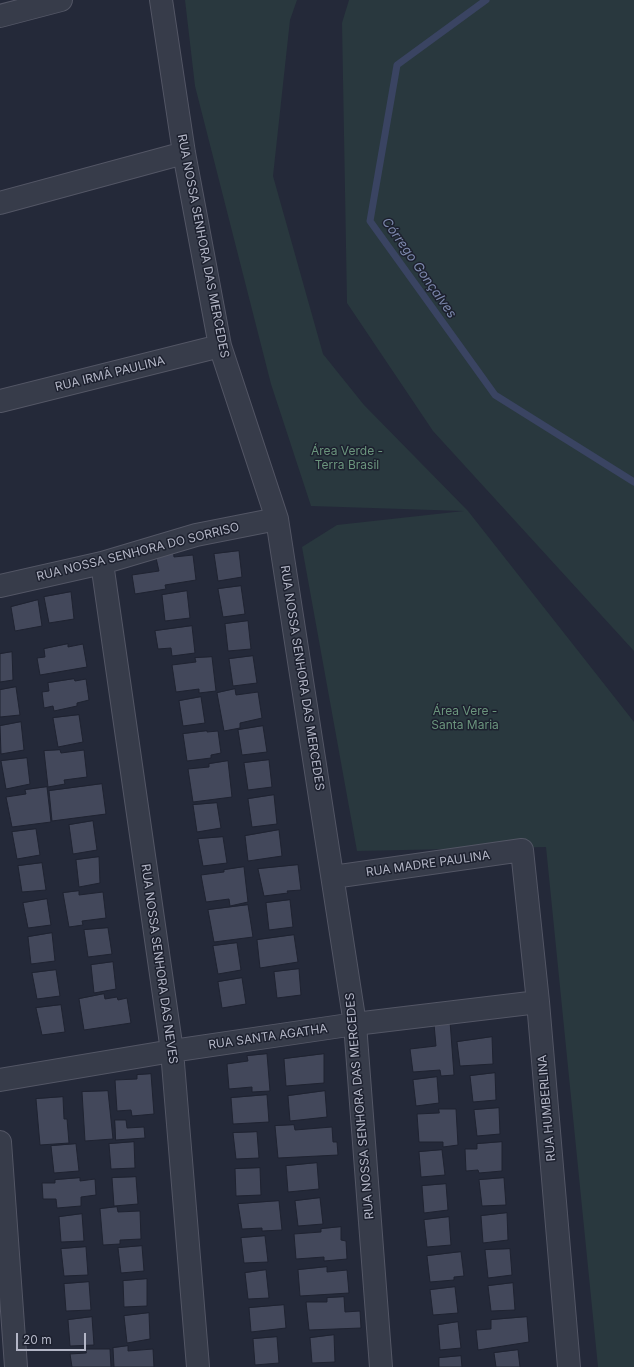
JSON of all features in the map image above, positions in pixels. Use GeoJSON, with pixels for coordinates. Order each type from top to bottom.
{"type":"FeatureCollection","features":[{"type":"Feature","properties":{"kind":"street"},"geometry":{"type":"LineString","coordinates":[[0,16],[61,0]]}},
{"type":"Feature","properties":{"kind":"street","name":"RUA NOSSA SENHORA DAS MERCEDES"},"geometry":{"type":"LineString","coordinates":[[161,0],[184,153],[220,346],[277,519],[356,1024],[381,1367]]}},
{"type":"Feature","properties":{"kind":"street"},"geometry":{"type":"LineString","coordinates":[[0,203],[184,153]]}},
{"type":"Feature","properties":{"kind":"street","name":"RUA IRMÃ PAULINA"},"geometry":{"type":"LineString","coordinates":[[0,401],[220,346]]}},
{"type":"Feature","properties":{"kind":"street","name":"RUA NOSSA SENHORA DO SORRISO"},"geometry":{"type":"LineString","coordinates":[[0,586],[102,563],[196,536],[277,519]]}},
{"type":"Feature","properties":{"kind":"street","name":"RUA NOSSA SENHORA DAS NEVES"},"geometry":{"type":"LineString","coordinates":[[102,563],[172,1051],[198,1367]]}},
{"type":"Feature","properties":{"kind":"street","name":"RUA MADRE PAULINA"},"geometry":{"type":"LineString","coordinates":[[333,877],[522,850]]}},
{"type":"Feature","properties":{"kind":"street","name":"RUA HUMBERLINA"},"geometry":{"type":"LineString","coordinates":[[522,850],[538,1002],[569,1367]]}},
{"type":"Feature","properties":{"kind":"street","name":"RUA SANTA AGATHA"},"geometry":{"type":"LineString","coordinates":[[0,1080],[172,1051],[356,1024],[538,1002]]}},
{"type":"Feature","properties":{"kind":"street"},"geometry":{"type":"LineString","coordinates":[[0,1142],[16,1367]]}},
{"type":"Feature","properties":{"kind":"green space","name":"Área Vere - Santa Maria"},"geometry":{"type":"Polygon","coordinates":[[[185,0],[297,0],[290,20],[273,176],[323,354],[364,405],[468,511],[634,722],[634,1367],[598,1367],[546,847],[357,851],[302,547],[337,525],[464,511],[311,506],[271,384],[195,86],[185,0]]]}},
{"type":"Feature","properties":{"kind":"green space"},"geometry":{"type":"Polygon","coordinates":[[[349,0],[634,0],[634,651],[433,431],[347,303],[342,23],[349,0]]]}},
{"type":"Feature","properties":{"kind":"building"},"geometry":{"type":"Polygon","coordinates":[[[173,549],[174,557],[193,555],[196,580],[165,585],[166,589],[135,594],[132,575],[159,571],[156,558],[160,557],[158,551],[173,549]]]}},
{"type":"Feature","properties":{"kind":"building"},"geometry":{"type":"Polygon","coordinates":[[[239,551],[242,577],[218,581],[214,554],[239,551]]]}},
{"type":"Feature","properties":{"kind":"building"},"geometry":{"type":"Polygon","coordinates":[[[241,586],[245,614],[223,617],[218,589],[241,586]]]}},
{"type":"Feature","properties":{"kind":"building"},"geometry":{"type":"Polygon","coordinates":[[[187,591],[190,618],[165,621],[162,595],[187,591]]]}},
{"type":"Feature","properties":{"kind":"building"},"geometry":{"type":"Polygon","coordinates":[[[71,592],[74,619],[49,623],[44,597],[71,592]]]}},
{"type":"Feature","properties":{"kind":"building"},"geometry":{"type":"Polygon","coordinates":[[[38,600],[42,626],[15,631],[11,607],[38,600]]]}},
{"type":"Feature","properties":{"kind":"building"},"geometry":{"type":"Polygon","coordinates":[[[248,621],[251,649],[228,651],[225,624],[248,621]]]}},
{"type":"Feature","properties":{"kind":"building"},"geometry":{"type":"Polygon","coordinates":[[[192,626],[195,653],[172,656],[171,648],[158,649],[155,631],[192,626]]]}},
{"type":"Feature","properties":{"kind":"building"},"geometry":{"type":"Polygon","coordinates":[[[68,644],[68,647],[83,644],[87,667],[40,675],[37,658],[45,657],[44,649],[68,644]]]}},
{"type":"Feature","properties":{"kind":"building"},"geometry":{"type":"Polygon","coordinates":[[[12,652],[13,680],[0,682],[0,654],[12,652]]]}},
{"type":"Feature","properties":{"kind":"building"},"geometry":{"type":"Polygon","coordinates":[[[253,656],[257,683],[233,686],[229,659],[253,656]]]}},
{"type":"Feature","properties":{"kind":"building"},"geometry":{"type":"Polygon","coordinates":[[[212,657],[216,691],[199,693],[199,689],[176,692],[172,665],[196,662],[195,658],[212,657]]]}},
{"type":"Feature","properties":{"kind":"building"},"geometry":{"type":"Polygon","coordinates":[[[74,679],[75,681],[86,679],[89,700],[77,703],[77,706],[54,711],[53,706],[44,708],[42,692],[49,691],[48,683],[74,679]]]}},
{"type":"Feature","properties":{"kind":"building"},"geometry":{"type":"Polygon","coordinates":[[[16,687],[20,715],[0,717],[0,690],[16,687]]]}},
{"type":"Feature","properties":{"kind":"building"},"geometry":{"type":"Polygon","coordinates":[[[235,689],[236,695],[258,692],[262,718],[240,723],[240,728],[224,731],[217,693],[235,689]]]}},
{"type":"Feature","properties":{"kind":"building"},"geometry":{"type":"Polygon","coordinates":[[[201,697],[205,723],[183,726],[179,701],[201,697]]]}},
{"type":"Feature","properties":{"kind":"building"},"geometry":{"type":"Polygon","coordinates":[[[79,715],[83,742],[58,747],[53,718],[79,715]]]}},
{"type":"Feature","properties":{"kind":"building"},"geometry":{"type":"Polygon","coordinates":[[[21,722],[24,750],[1,754],[0,726],[21,722]]]}},
{"type":"Feature","properties":{"kind":"building"},"geometry":{"type":"Polygon","coordinates":[[[263,726],[267,752],[242,755],[238,730],[263,726]]]}},
{"type":"Feature","properties":{"kind":"building"},"geometry":{"type":"Polygon","coordinates":[[[218,731],[221,753],[211,755],[211,758],[187,761],[183,734],[218,731]]]}},
{"type":"Feature","properties":{"kind":"building"},"geometry":{"type":"Polygon","coordinates":[[[60,750],[61,753],[84,750],[87,777],[64,780],[65,784],[48,787],[44,751],[60,750]]]}},
{"type":"Feature","properties":{"kind":"building"},"geometry":{"type":"Polygon","coordinates":[[[27,758],[30,784],[6,789],[1,761],[27,758]]]}},
{"type":"Feature","properties":{"kind":"building"},"geometry":{"type":"Polygon","coordinates":[[[269,760],[272,787],[248,790],[244,763],[269,760]]]}},
{"type":"Feature","properties":{"kind":"building"},"geometry":{"type":"Polygon","coordinates":[[[228,761],[232,797],[193,802],[188,769],[209,767],[209,764],[228,761]]]}},
{"type":"Feature","properties":{"kind":"building"},"geometry":{"type":"Polygon","coordinates":[[[102,784],[106,814],[52,821],[49,791],[102,784]]]}},
{"type":"Feature","properties":{"kind":"building"},"geometry":{"type":"Polygon","coordinates":[[[47,787],[51,822],[12,827],[6,797],[26,794],[25,790],[47,787]]]}},
{"type":"Feature","properties":{"kind":"building"},"geometry":{"type":"Polygon","coordinates":[[[274,795],[277,824],[252,827],[248,799],[274,795]]]}},
{"type":"Feature","properties":{"kind":"building"},"geometry":{"type":"Polygon","coordinates":[[[217,803],[221,828],[197,832],[193,805],[217,803]]]}},
{"type":"Feature","properties":{"kind":"building"},"geometry":{"type":"Polygon","coordinates":[[[93,821],[97,850],[73,854],[69,825],[93,821]]]}},
{"type":"Feature","properties":{"kind":"building"},"geometry":{"type":"Polygon","coordinates":[[[36,829],[40,855],[17,859],[12,832],[36,829]]]}},
{"type":"Feature","properties":{"kind":"building"},"geometry":{"type":"Polygon","coordinates":[[[279,830],[282,856],[248,861],[245,836],[279,830]]]}},
{"type":"Feature","properties":{"kind":"building"},"geometry":{"type":"Polygon","coordinates":[[[223,837],[227,863],[203,866],[198,839],[223,837]]]}},
{"type":"Feature","properties":{"kind":"building"},"geometry":{"type":"Polygon","coordinates":[[[99,857],[100,883],[79,887],[76,860],[99,857]]]}},
{"type":"Feature","properties":{"kind":"building"},"geometry":{"type":"Polygon","coordinates":[[[42,863],[46,890],[22,892],[18,866],[42,863]]]}},
{"type":"Feature","properties":{"kind":"building"},"geometry":{"type":"Polygon","coordinates":[[[298,865],[301,890],[287,891],[288,893],[264,896],[258,869],[298,865]]]}},
{"type":"Feature","properties":{"kind":"building"},"geometry":{"type":"Polygon","coordinates":[[[244,867],[248,902],[230,906],[229,899],[206,902],[201,875],[224,872],[224,870],[244,867]]]}},
{"type":"Feature","properties":{"kind":"building"},"geometry":{"type":"Polygon","coordinates":[[[79,891],[79,895],[103,892],[106,918],[82,921],[83,925],[69,927],[63,893],[79,891]]]}},
{"type":"Feature","properties":{"kind":"building"},"geometry":{"type":"Polygon","coordinates":[[[47,899],[51,925],[28,928],[23,903],[47,899]]]}},
{"type":"Feature","properties":{"kind":"building"},"geometry":{"type":"Polygon","coordinates":[[[290,900],[293,927],[269,930],[266,903],[290,900]]]}},
{"type":"Feature","properties":{"kind":"building"},"geometry":{"type":"Polygon","coordinates":[[[248,905],[253,937],[214,942],[208,910],[248,905]]]}},
{"type":"Feature","properties":{"kind":"building"},"geometry":{"type":"Polygon","coordinates":[[[108,928],[112,954],[88,957],[84,930],[108,928]]]}},
{"type":"Feature","properties":{"kind":"building"},"geometry":{"type":"Polygon","coordinates":[[[52,933],[55,961],[31,964],[28,937],[52,933]]]}},
{"type":"Feature","properties":{"kind":"building"},"geometry":{"type":"Polygon","coordinates":[[[294,935],[298,962],[260,968],[257,940],[294,935]]]}},
{"type":"Feature","properties":{"kind":"building"},"geometry":{"type":"Polygon","coordinates":[[[237,943],[241,970],[218,974],[213,946],[237,943]]]}},
{"type":"Feature","properties":{"kind":"building"},"geometry":{"type":"Polygon","coordinates":[[[113,962],[116,989],[94,993],[91,965],[113,962]]]}},
{"type":"Feature","properties":{"kind":"building"},"geometry":{"type":"Polygon","coordinates":[[[299,969],[301,995],[277,998],[274,972],[299,969]]]}},
{"type":"Feature","properties":{"kind":"building"},"geometry":{"type":"Polygon","coordinates":[[[56,970],[60,996],[37,999],[32,973],[56,970]]]}},
{"type":"Feature","properties":{"kind":"building"},"geometry":{"type":"Polygon","coordinates":[[[242,978],[246,1004],[222,1008],[218,982],[242,978]]]}},
{"type":"Feature","properties":{"kind":"building"},"geometry":{"type":"Polygon","coordinates":[[[104,994],[105,999],[117,997],[118,1000],[127,998],[131,1023],[84,1030],[79,999],[104,994]]]}},
{"type":"Feature","properties":{"kind":"building"},"geometry":{"type":"Polygon","coordinates":[[[61,1005],[65,1032],[42,1035],[36,1008],[61,1005]]]}},
{"type":"Feature","properties":{"kind":"building"},"geometry":{"type":"Polygon","coordinates":[[[450,1021],[454,1075],[441,1076],[440,1070],[413,1072],[410,1049],[436,1046],[434,1024],[450,1021]]]}},
{"type":"Feature","properties":{"kind":"building"},"geometry":{"type":"Polygon","coordinates":[[[492,1037],[493,1064],[460,1066],[457,1042],[492,1037]]]}},
{"type":"Feature","properties":{"kind":"building"},"geometry":{"type":"Polygon","coordinates":[[[267,1054],[270,1091],[252,1092],[252,1087],[229,1089],[227,1064],[248,1061],[247,1056],[267,1054]]]}},
{"type":"Feature","properties":{"kind":"building"},"geometry":{"type":"Polygon","coordinates":[[[324,1054],[324,1083],[286,1086],[284,1059],[324,1054]]]}},
{"type":"Feature","properties":{"kind":"building"},"geometry":{"type":"Polygon","coordinates":[[[495,1073],[496,1100],[473,1102],[470,1076],[495,1073]]]}},
{"type":"Feature","properties":{"kind":"building"},"geometry":{"type":"Polygon","coordinates":[[[151,1074],[154,1114],[132,1116],[131,1110],[117,1111],[115,1080],[137,1079],[137,1075],[151,1074]]]}},
{"type":"Feature","properties":{"kind":"building"},"geometry":{"type":"Polygon","coordinates":[[[437,1077],[439,1103],[416,1106],[413,1080],[437,1077]]]}},
{"type":"Feature","properties":{"kind":"building"},"geometry":{"type":"Polygon","coordinates":[[[108,1091],[113,1139],[85,1141],[82,1092],[108,1091]]]}},
{"type":"Feature","properties":{"kind":"building"},"geometry":{"type":"Polygon","coordinates":[[[325,1091],[327,1117],[290,1121],[288,1096],[325,1091]]]}},
{"type":"Feature","properties":{"kind":"building"},"geometry":{"type":"Polygon","coordinates":[[[267,1095],[269,1122],[233,1124],[231,1098],[267,1095]]]}},
{"type":"Feature","properties":{"kind":"building"},"geometry":{"type":"Polygon","coordinates":[[[63,1097],[64,1119],[67,1119],[69,1143],[40,1145],[36,1099],[63,1097]]]}},
{"type":"Feature","properties":{"kind":"building"},"geometry":{"type":"Polygon","coordinates":[[[499,1108],[500,1134],[477,1136],[474,1110],[499,1108]]]}},
{"type":"Feature","properties":{"kind":"building"},"geometry":{"type":"Polygon","coordinates":[[[439,1109],[456,1109],[458,1145],[443,1147],[443,1142],[419,1142],[417,1114],[439,1113],[439,1109]]]}},
{"type":"Feature","properties":{"kind":"building"},"geometry":{"type":"Polygon","coordinates":[[[115,1120],[126,1120],[127,1128],[144,1127],[145,1138],[116,1140],[115,1120]]]}},
{"type":"Feature","properties":{"kind":"building"},"geometry":{"type":"Polygon","coordinates":[[[294,1125],[295,1130],[332,1127],[333,1142],[337,1142],[338,1155],[278,1158],[275,1126],[294,1125]]]}},
{"type":"Feature","properties":{"kind":"building"},"geometry":{"type":"Polygon","coordinates":[[[257,1132],[259,1158],[236,1159],[233,1133],[257,1132]]]}},
{"type":"Feature","properties":{"kind":"building"},"geometry":{"type":"Polygon","coordinates":[[[134,1142],[135,1168],[111,1169],[109,1144],[134,1142]]]}},
{"type":"Feature","properties":{"kind":"building"},"geometry":{"type":"Polygon","coordinates":[[[502,1142],[502,1171],[479,1173],[478,1170],[466,1171],[465,1149],[477,1149],[477,1144],[502,1142]]]}},
{"type":"Feature","properties":{"kind":"building"},"geometry":{"type":"Polygon","coordinates":[[[76,1144],[79,1171],[54,1173],[51,1146],[76,1144]]]}},
{"type":"Feature","properties":{"kind":"building"},"geometry":{"type":"Polygon","coordinates":[[[442,1150],[445,1175],[421,1177],[419,1152],[442,1150]]]}},
{"type":"Feature","properties":{"kind":"building"},"geometry":{"type":"Polygon","coordinates":[[[317,1163],[319,1189],[288,1192],[286,1166],[317,1163]]]}},
{"type":"Feature","properties":{"kind":"building"},"geometry":{"type":"Polygon","coordinates":[[[260,1168],[261,1195],[236,1196],[235,1169],[260,1168]]]}},
{"type":"Feature","properties":{"kind":"building"},"geometry":{"type":"Polygon","coordinates":[[[136,1177],[138,1204],[114,1206],[112,1178],[136,1177]]]}},
{"type":"Feature","properties":{"kind":"building"},"geometry":{"type":"Polygon","coordinates":[[[80,1178],[80,1181],[95,1179],[96,1195],[81,1197],[81,1206],[57,1208],[56,1199],[43,1199],[42,1183],[55,1183],[55,1180],[80,1178]]]}},
{"type":"Feature","properties":{"kind":"building"},"geometry":{"type":"Polygon","coordinates":[[[504,1178],[506,1205],[482,1206],[479,1180],[504,1178]]]}},
{"type":"Feature","properties":{"kind":"building"},"geometry":{"type":"Polygon","coordinates":[[[446,1184],[448,1210],[424,1213],[422,1186],[446,1184]]]}},
{"type":"Feature","properties":{"kind":"building"},"geometry":{"type":"Polygon","coordinates":[[[320,1198],[323,1224],[298,1226],[295,1201],[320,1198]]]}},
{"type":"Feature","properties":{"kind":"building"},"geometry":{"type":"Polygon","coordinates":[[[279,1201],[282,1230],[262,1231],[262,1228],[242,1229],[238,1204],[279,1201]]]}},
{"type":"Feature","properties":{"kind":"building"},"geometry":{"type":"Polygon","coordinates":[[[117,1207],[118,1212],[140,1211],[141,1239],[120,1240],[120,1244],[103,1245],[100,1209],[117,1207]]]}},
{"type":"Feature","properties":{"kind":"building"},"geometry":{"type":"Polygon","coordinates":[[[507,1213],[508,1240],[483,1243],[481,1216],[507,1213]]]}},
{"type":"Feature","properties":{"kind":"building"},"geometry":{"type":"Polygon","coordinates":[[[82,1214],[84,1241],[61,1242],[59,1217],[82,1214]]]}},
{"type":"Feature","properties":{"kind":"building"},"geometry":{"type":"Polygon","coordinates":[[[449,1217],[451,1245],[427,1247],[424,1220],[449,1217]]]}},
{"type":"Feature","properties":{"kind":"building"},"geometry":{"type":"Polygon","coordinates":[[[341,1227],[341,1240],[346,1241],[347,1259],[324,1261],[324,1257],[296,1259],[294,1234],[321,1232],[321,1229],[341,1227]]]}},
{"type":"Feature","properties":{"kind":"building"},"geometry":{"type":"Polygon","coordinates":[[[265,1236],[268,1262],[244,1263],[241,1238],[265,1236]]]}},
{"type":"Feature","properties":{"kind":"building"},"geometry":{"type":"Polygon","coordinates":[[[142,1246],[144,1271],[121,1273],[118,1248],[142,1246]]]}},
{"type":"Feature","properties":{"kind":"building"},"geometry":{"type":"Polygon","coordinates":[[[86,1247],[88,1275],[64,1276],[61,1249],[86,1247]]]}},
{"type":"Feature","properties":{"kind":"building"},"geometry":{"type":"Polygon","coordinates":[[[510,1249],[512,1275],[488,1278],[485,1250],[510,1249]]]}},
{"type":"Feature","properties":{"kind":"building"},"geometry":{"type":"Polygon","coordinates":[[[461,1252],[464,1276],[454,1277],[454,1280],[430,1282],[427,1256],[461,1252]]]}},
{"type":"Feature","properties":{"kind":"building"},"geometry":{"type":"Polygon","coordinates":[[[327,1267],[327,1272],[347,1270],[349,1293],[300,1296],[298,1270],[327,1267]]]}},
{"type":"Feature","properties":{"kind":"building"},"geometry":{"type":"Polygon","coordinates":[[[266,1270],[269,1298],[248,1299],[245,1273],[266,1270]]]}},
{"type":"Feature","properties":{"kind":"building"},"geometry":{"type":"Polygon","coordinates":[[[147,1279],[147,1306],[124,1307],[123,1281],[147,1279]]]}},
{"type":"Feature","properties":{"kind":"building"},"geometry":{"type":"Polygon","coordinates":[[[89,1282],[91,1310],[66,1311],[64,1284],[89,1282]]]}},
{"type":"Feature","properties":{"kind":"building"},"geometry":{"type":"Polygon","coordinates":[[[513,1283],[515,1310],[491,1311],[488,1286],[513,1283]]]}},
{"type":"Feature","properties":{"kind":"building"},"geometry":{"type":"Polygon","coordinates":[[[455,1287],[458,1313],[433,1315],[430,1290],[455,1287]]]}},
{"type":"Feature","properties":{"kind":"building"},"geometry":{"type":"Polygon","coordinates":[[[344,1297],[345,1312],[360,1311],[361,1328],[309,1330],[306,1302],[327,1302],[327,1298],[344,1297]]]}},
{"type":"Feature","properties":{"kind":"building"},"geometry":{"type":"Polygon","coordinates":[[[284,1305],[286,1328],[251,1332],[249,1308],[284,1305]]]}},
{"type":"Feature","properties":{"kind":"building"},"geometry":{"type":"Polygon","coordinates":[[[149,1313],[150,1339],[127,1343],[124,1316],[149,1313]]]}},
{"type":"Feature","properties":{"kind":"building"},"geometry":{"type":"Polygon","coordinates":[[[92,1317],[94,1345],[70,1346],[68,1320],[92,1317]]]}},
{"type":"Feature","properties":{"kind":"building"},"geometry":{"type":"Polygon","coordinates":[[[527,1317],[529,1342],[478,1350],[476,1330],[491,1329],[491,1320],[527,1317]]]}},
{"type":"Feature","properties":{"kind":"building"},"geometry":{"type":"Polygon","coordinates":[[[458,1322],[461,1348],[440,1350],[438,1325],[458,1322]]]}},
{"type":"Feature","properties":{"kind":"building"},"geometry":{"type":"Polygon","coordinates":[[[334,1335],[335,1362],[312,1363],[310,1338],[334,1335]]]}},
{"type":"Feature","properties":{"kind":"building"},"geometry":{"type":"Polygon","coordinates":[[[277,1337],[279,1363],[255,1365],[253,1339],[277,1337]]]}},
{"type":"Feature","properties":{"kind":"building"},"geometry":{"type":"Polygon","coordinates":[[[128,1346],[128,1351],[153,1349],[154,1367],[114,1367],[113,1348],[128,1346]]]}},
{"type":"Feature","properties":{"kind":"building"},"geometry":{"type":"Polygon","coordinates":[[[86,1349],[110,1349],[111,1367],[72,1367],[70,1354],[86,1353],[86,1349]]]}},
{"type":"Feature","properties":{"kind":"building"},"geometry":{"type":"Polygon","coordinates":[[[518,1350],[520,1367],[496,1367],[494,1353],[518,1350]]]}},
{"type":"Feature","properties":{"kind":"building"},"geometry":{"type":"Polygon","coordinates":[[[461,1356],[462,1367],[439,1367],[439,1358],[461,1356]]]}},
{"type":"Feature","properties":{"kind":"waterway","name":"Córrego Gonçalves"},"geometry":{"type":"LineString","coordinates":[[486,0],[397,65],[370,221],[495,395],[634,482]]}},
{"type":"Feature","properties":{"kind":"park label","name":"Área Verde - Terra Brasil"},"geometry":{"type":"Point","coordinates":[347,458]}}]}
